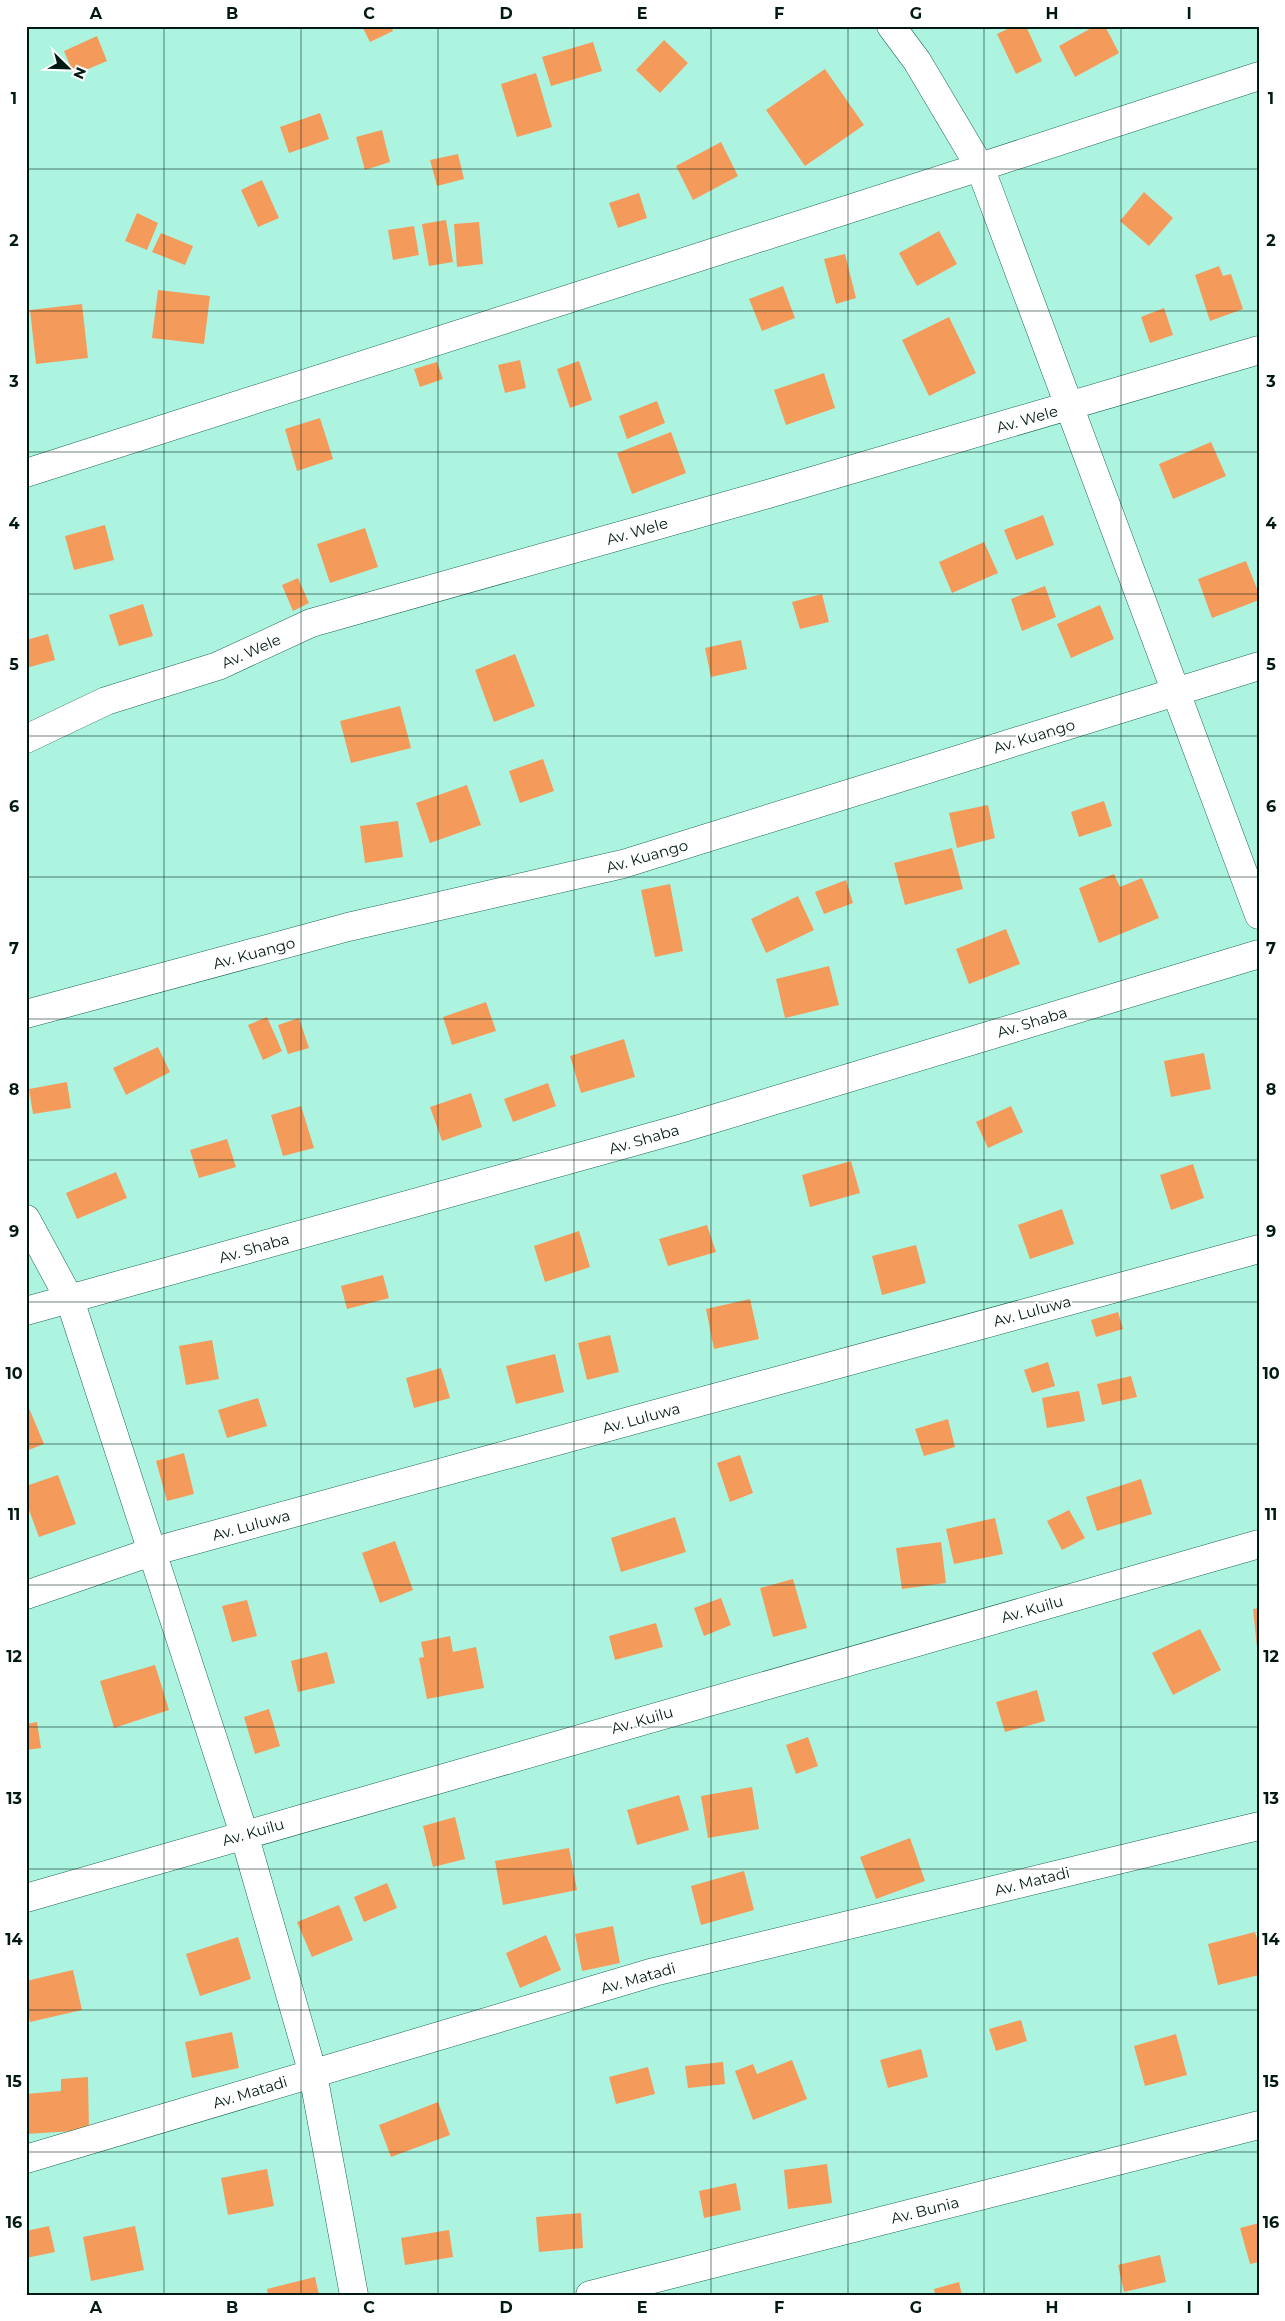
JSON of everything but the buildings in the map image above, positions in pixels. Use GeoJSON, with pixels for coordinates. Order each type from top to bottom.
{"type":"FeatureCollection","features":[{"type":"Feature","properties":{"kind":"street"},"geometry":{"type":"LineString","coordinates":[[891,26],[917,61],[980,167],[1071,406],[1259,915]]}},
{"type":"Feature","properties":{"kind":"street"},"geometry":{"type":"LineString","coordinates":[[26,473],[1259,76]]}},
{"type":"Feature","properties":{"kind":"street","name":"Av. Wele"},"geometry":{"type":"LineString","coordinates":[[26,738],[106,701],[218,666],[311,623],[768,494],[1259,350]]}},
{"type":"Feature","properties":{"kind":"street","name":"Av. Kuango"},"geometry":{"type":"LineString","coordinates":[[26,1014],[348,927],[624,864],[1259,666]]}},
{"type":"Feature","properties":{"kind":"street","name":"Av. Shaba"},"geometry":{"type":"LineString","coordinates":[[26,1311],[683,1128],[1259,954]]}},
{"type":"Feature","properties":{"kind":"street"},"geometry":{"type":"LineString","coordinates":[[26,1219],[70,1300],[244,1834],[313,2074],[354,2295]]}},
{"type":"Feature","properties":{"kind":"street","name":"Av. Luluwa"},"geometry":{"type":"LineString","coordinates":[[26,1595],[151,1552],[1259,1249]]}},
{"type":"Feature","properties":{"kind":"street","name":"Av. Kuilu"},"geometry":{"type":"LineString","coordinates":[[26,1898],[1259,1544]]}},
{"type":"Feature","properties":{"kind":"street","name":"Av. Matadi"},"geometry":{"type":"LineString","coordinates":[[26,2159],[654,1972],[1259,1826]]}},
{"type":"Feature","properties":{"kind":"street","name":"Av. Bunia"},"geometry":{"type":"LineString","coordinates":[[590,2295],[1259,2125]]}}]}
